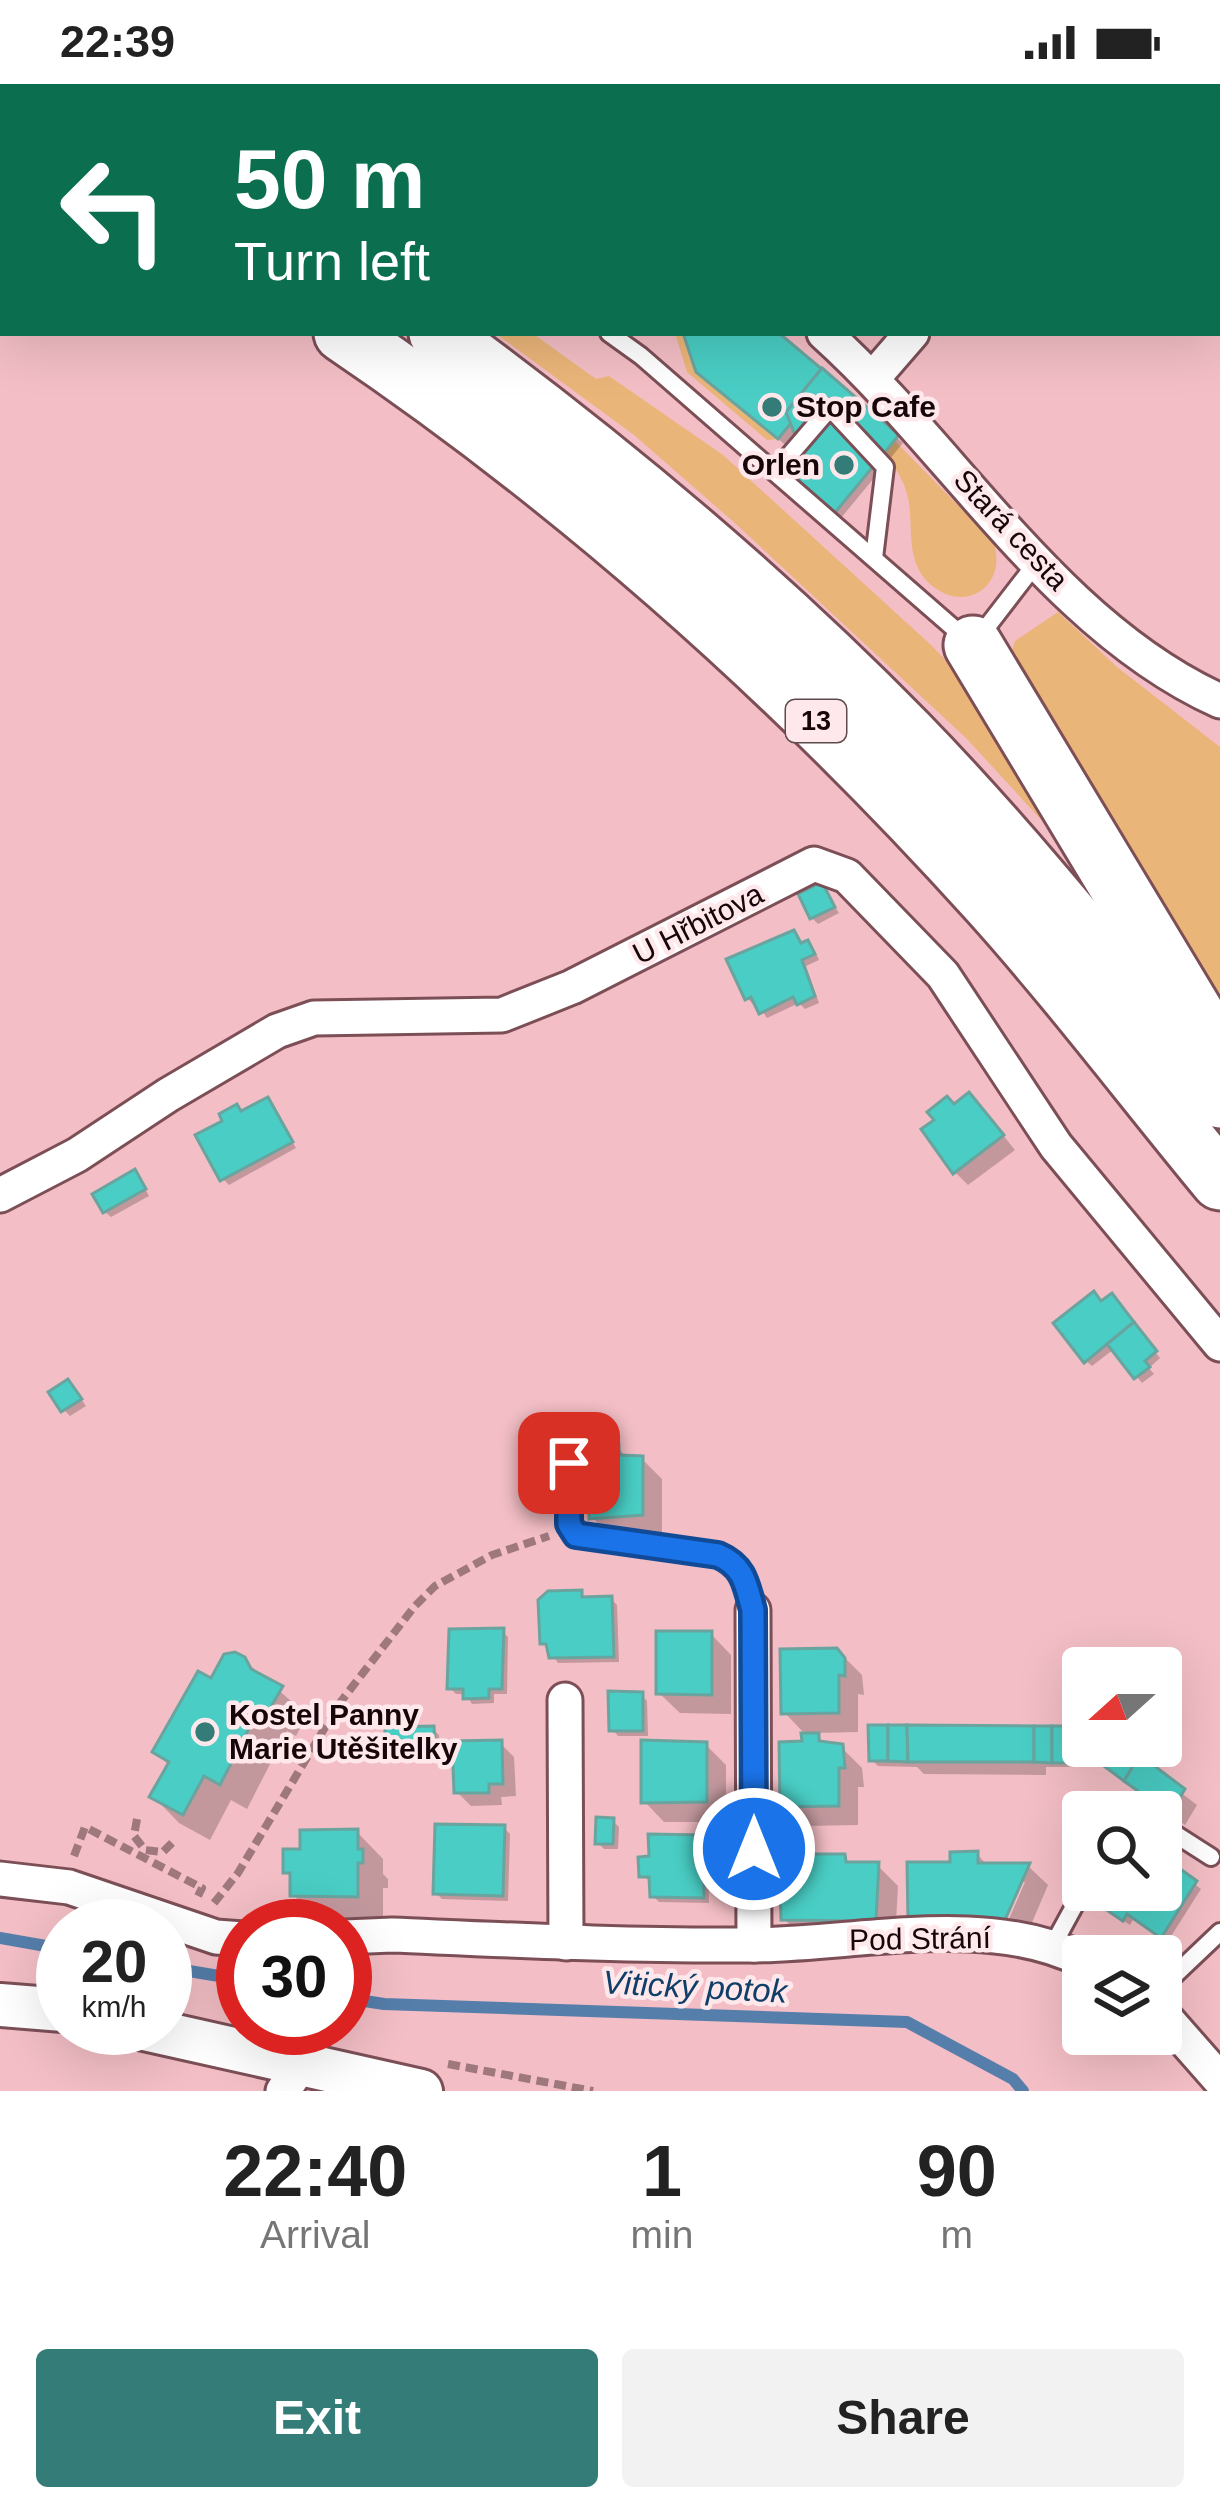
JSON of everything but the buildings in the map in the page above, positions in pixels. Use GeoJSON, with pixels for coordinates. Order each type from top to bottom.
{"type":"FeatureCollection","features":[{"type":"Feature","properties":{"kind":"highway","name":"13"},"geometry":{"type":"LineString","coordinates":[[347,336],[534,471],[718,625],[991,903],[1220,1181]]}},
{"type":"Feature","properties":{"kind":"highway","name":"13"},"geometry":{"type":"LineString","coordinates":[[442,336],[569,429],[748,579],[908,734],[1024,861],[1220,1099]]}},
{"type":"Feature","properties":{"kind":"highway"},"geometry":{"type":"LineString","coordinates":[[973,645],[1220,1055]]}},
{"type":"Feature","properties":{"kind":"street","name":"Stará cesta"},"geometry":{"type":"LineString","coordinates":[[827,336],[873,377],[1037,562],[1103,625],[1220,701]]}},
{"type":"Feature","properties":{"kind":"street"},"geometry":{"type":"LineString","coordinates":[[873,377],[909,336]]}},
{"type":"Feature","properties":{"kind":"street","name":"U Hřbitova"},"geometry":{"type":"LineString","coordinates":[[0,1195],[77,1155],[278,1030],[314,1018],[502,1015],[572,987],[814,865],[847,876],[944,975],[1056,1145],[1220,1344]]}},
{"type":"Feature","properties":{"kind":"street"},"geometry":{"type":"LineString","coordinates":[[753,1610],[754,1945]]}},
{"type":"Feature","properties":{"kind":"street"},"geometry":{"type":"LineString","coordinates":[[565,1700],[566,1942]]}},
{"type":"Feature","properties":{"kind":"street"},"geometry":{"type":"LineString","coordinates":[[0,1879],[69,1887],[203,1925],[216,1937]]}},
{"type":"Feature","properties":{"kind":"street","name":"Pod Strání"},"geometry":{"type":"LineString","coordinates":[[372,1933],[754,1945],[918,1934],[1015,1938],[1062,1950]]}},
{"type":"Feature","properties":{"kind":"street"},"geometry":{"type":"LineString","coordinates":[[0,2005],[36,2008]]}},
{"type":"Feature","properties":{"kind":"street"},"geometry":{"type":"LineString","coordinates":[[1182,2036],[1220,2080]]}},
{"type":"Feature","properties":{"kind":"street"},"geometry":{"type":"LineString","coordinates":[[192,2045],[292,2079],[422,2091]]}},
{"type":"Feature","properties":{"kind":"lane"},"geometry":{"type":"LineString","coordinates":[[613,336],[973,645],[1037,562]]}},
{"type":"Feature","properties":{"kind":"lane"},"geometry":{"type":"LineString","coordinates":[[775,472],[830,408],[885,467],[874,558]]}},
{"type":"Feature","properties":{"kind":"lane"},"geometry":{"type":"LineString","coordinates":[[569,1463],[569,1524],[576,1535],[718,1555],[734,1562],[742,1573],[753,1610]]}},
{"type":"Feature","properties":{"kind":"lane"},"geometry":{"type":"LineString","coordinates":[[1182,1838],[1211,1857]]}},
{"type":"Feature","properties":{"kind":"lane"},"geometry":{"type":"LineString","coordinates":[[1182,1968],[1220,1932]]}},
{"type":"Feature","properties":{"kind":"path"},"geometry":{"type":"LineString","coordinates":[[69,1868],[85,1827],[202,1888],[190,1912],[203,1925],[339,1704],[414,1607],[435,1586],[491,1555],[554,1534],[576,1535]]}},
{"type":"Feature","properties":{"kind":"path"},"geometry":{"type":"LineString","coordinates":[[137,1820],[134,1836],[143,1854]]}},
{"type":"Feature","properties":{"kind":"path"},"geometry":{"type":"LineString","coordinates":[[143,1854],[163,1852],[176,1838]]}},
{"type":"Feature","properties":{"kind":"shaded area"},"geometry":{"type":"Polygon","coordinates":[[[499,336],[536,336],[596,379],[609,376],[723,455],[931,645],[995,712],[1078,860],[967,739],[634,435],[499,336]]]}},
{"type":"Feature","properties":{"kind":"shaded area"},"geometry":{"type":"Polygon","coordinates":[[[676,336],[684,336],[696,372],[778,439],[767,440],[687,372],[676,336]]]}},
{"type":"Feature","properties":{"kind":"shaded area"},"geometry":{"type":"Polygon","coordinates":[[[894,440],[993,541],[995,570],[981,591],[957,597],[922,575],[912,546],[906,489],[884,452],[894,440]]]}},
{"type":"Feature","properties":{"kind":"shaded area"},"geometry":{"type":"Polygon","coordinates":[[[1058,612],[1117,667],[1220,747],[1220,996],[1011,654],[1015,641],[1058,612]]]}},
{"type":"Feature","properties":{"kind":"waterway","name":"Vitický potok"},"geometry":{"type":"LineString","coordinates":[[0,1938],[36,1944]]}},
{"type":"Feature","properties":{"kind":"waterway","name":"Vitický potok"},"geometry":{"type":"LineString","coordinates":[[192,1972],[216,1976]]}},
{"type":"Feature","properties":{"kind":"waterway","name":"Vitický potok"},"geometry":{"type":"LineString","coordinates":[[372,2002],[907,2022],[1013,2079],[1023,2091]]}},
{"type":"Feature","properties":{"kind":"place","name":"Stop Cafe"},"geometry":{"type":"Point","coordinates":[772,407]}},
{"type":"Feature","properties":{"kind":"place","name":"Orlen"},"geometry":{"type":"Point","coordinates":[844,465]}},
{"type":"Feature","properties":{"kind":"place","name":"Kostel Panny Marie Utěšitelky"},"geometry":{"type":"Point","coordinates":[205,1732]}},
{"type":"Feature","properties":{"kind":"route"},"geometry":{"type":"LineString","coordinates":[[569,1463],[569,1524],[576,1535],[718,1555],[734,1562],[742,1573],[753,1610],[754,1849]]}}]}
